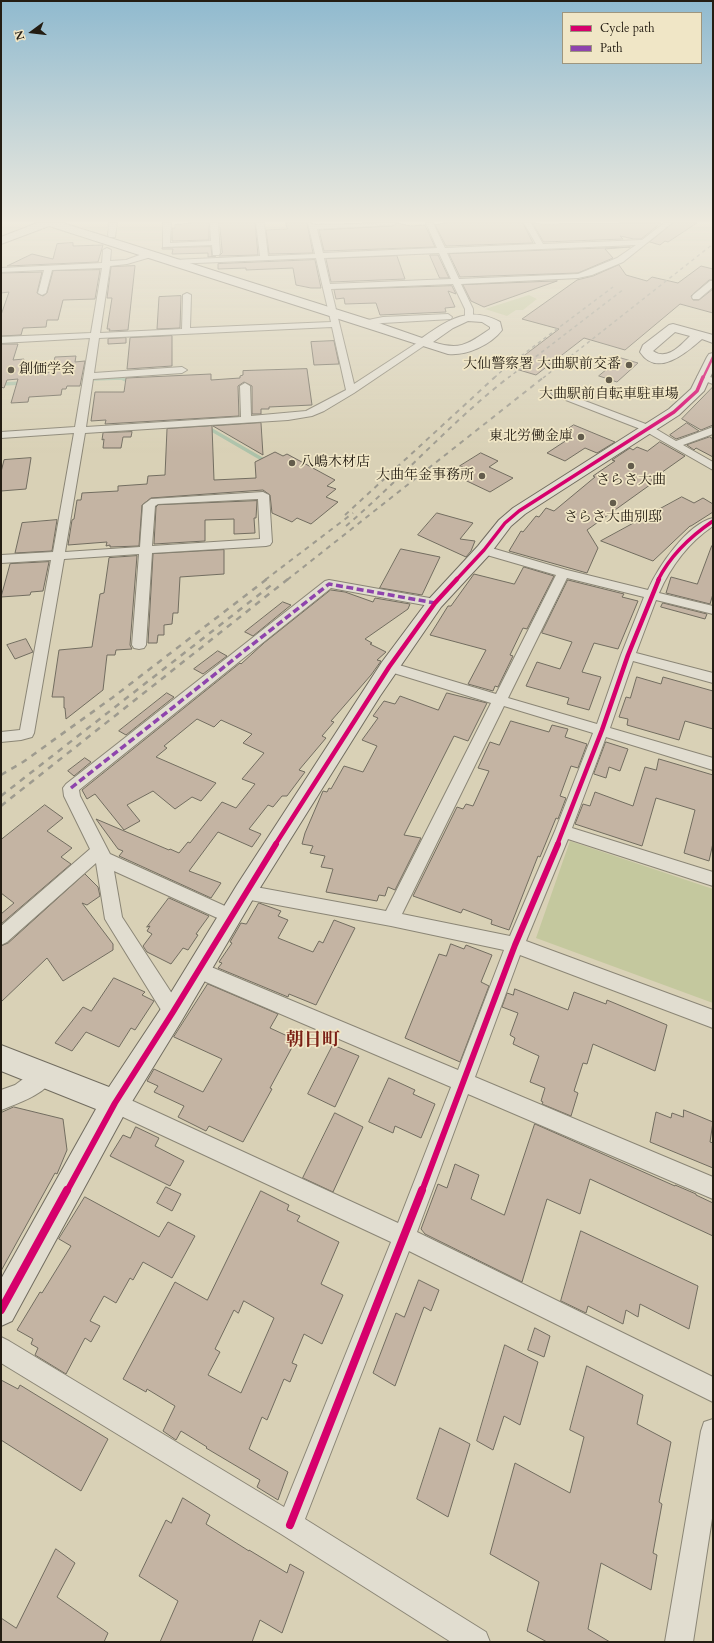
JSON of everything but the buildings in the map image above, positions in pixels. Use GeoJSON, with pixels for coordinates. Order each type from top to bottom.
{"type":"FeatureCollection","features":[{"type":"Feature","properties":{"kind":"street"},"geometry":{"type":"LineString","coordinates":[[1,737],[27,733],[80,430],[100,300]]}},
{"type":"Feature","properties":{"kind":"street"},"geometry":{"type":"LineString","coordinates":[[186,331],[187,300]]}},
{"type":"Feature","properties":{"kind":"street"},"geometry":{"type":"LineString","coordinates":[[1,435],[246,420],[308,414],[320,409],[351,391],[423,343],[455,321],[469,317],[476,317],[491,321],[496,325],[496,330],[464,351],[446,351],[423,343],[366,323],[293,300]]}},
{"type":"Feature","properties":{"kind":"street"},"geometry":{"type":"LineString","coordinates":[[329,300],[351,391]]}},
{"type":"Feature","properties":{"kind":"street"},"geometry":{"type":"LineString","coordinates":[[465,300],[469,309],[469,317]]}},
{"type":"Feature","properties":{"kind":"street"},"geometry":{"type":"LineString","coordinates":[[366,323],[383,320],[448,316]]}},
{"type":"Feature","properties":{"kind":"street"},"geometry":{"type":"LineString","coordinates":[[1,340],[335,324]]}},
{"type":"Feature","properties":{"kind":"street"},"geometry":{"type":"LineString","coordinates":[[699,335],[713,339]]}},
{"type":"Feature","properties":{"kind":"street"},"geometry":{"type":"LineString","coordinates":[[1,1310],[115,1103],[173,1012],[245,892],[389,666],[435,604],[484,550],[500,529],[520,512],[647,428],[674,412],[708,379],[713,357]]}},
{"type":"Feature","properties":{"kind":"street"},"geometry":{"type":"LineString","coordinates":[[88,376],[182,370]]}},
{"type":"Feature","properties":{"kind":"street"},"geometry":{"type":"LineString","coordinates":[[245,386],[246,420]]}},
{"type":"Feature","properties":{"kind":"street"},"geometry":{"type":"LineString","coordinates":[[556,393],[647,428],[713,467]]}},
{"type":"Feature","properties":{"kind":"street"},"geometry":{"type":"LineString","coordinates":[[676,444],[713,430]]}},
{"type":"Feature","properties":{"kind":"street"},"geometry":{"type":"LineString","coordinates":[[1,559],[58,556],[146,550],[266,542],[263,495],[155,502],[149,505],[146,550],[139,645]]}},
{"type":"Feature","properties":{"kind":"street"},"geometry":{"type":"LineString","coordinates":[[290,1525],[404,1237],[514,945],[563,831],[652,594],[660,577],[679,550],[695,533],[713,521]]}},
{"type":"Feature","properties":{"kind":"street"},"geometry":{"type":"LineString","coordinates":[[484,550],[563,572],[713,610]]}},
{"type":"Feature","properties":{"kind":"street"},"geometry":{"type":"LineString","coordinates":[[391,919],[563,572]]}},
{"type":"Feature","properties":{"kind":"street"},"geometry":{"type":"LineString","coordinates":[[173,1012],[114,919],[102,854],[72,796],[71,788],[329,584],[435,604]]}},
{"type":"Feature","properties":{"kind":"street"},"geometry":{"type":"LineString","coordinates":[[628,656],[713,678]]}},
{"type":"Feature","properties":{"kind":"street"},"geometry":{"type":"LineString","coordinates":[[389,666],[713,764]]}},
{"type":"Feature","properties":{"kind":"street"},"geometry":{"type":"LineString","coordinates":[[563,831],[713,878]]}},
{"type":"Feature","properties":{"kind":"street"},"geometry":{"type":"LineString","coordinates":[[102,854],[230,916]]}},
{"type":"Feature","properties":{"kind":"street"},"geometry":{"type":"LineString","coordinates":[[1,937],[102,854]]}},
{"type":"Feature","properties":{"kind":"street"},"geometry":{"type":"LineString","coordinates":[[245,892],[391,919],[514,945],[713,1019]]}},
{"type":"Feature","properties":{"kind":"street"},"geometry":{"type":"LineString","coordinates":[[198,970],[713,1188]]}},
{"type":"Feature","properties":{"kind":"street"},"geometry":{"type":"LineString","coordinates":[[1,1058],[115,1103],[404,1237],[713,1390]]}},
{"type":"Feature","properties":{"kind":"street"},"geometry":{"type":"LineString","coordinates":[[1,1100],[21,1093],[45,1075]]}},
{"type":"Feature","properties":{"kind":"street"},"geometry":{"type":"LineString","coordinates":[[1,1349],[290,1525],[476,1642]]}},
{"type":"Feature","properties":{"kind":"street"},"geometry":{"type":"LineString","coordinates":[[679,1642],[713,1431]]}},
{"type":"Feature","properties":{"kind":"green space"},"geometry":{"type":"Polygon","coordinates":[[[514,300],[536,300],[523,310],[516,310],[507,316],[485,309],[514,300]]]}},
{"type":"Feature","properties":{"kind":"green space"},"geometry":{"type":"Polygon","coordinates":[[[570,841],[713,889],[713,1003],[536,938],[570,841]]]}},
{"type":"Feature","properties":{"kind":"waterway"},"geometry":{"type":"LineString","coordinates":[[114,378],[121,378]]}},
{"type":"Feature","properties":{"kind":"waterway"},"geometry":{"type":"LineString","coordinates":[[94,379],[121,378]]}},
{"type":"Feature","properties":{"kind":"waterway"},"geometry":{"type":"LineString","coordinates":[[121,378],[132,383]]}},
{"type":"Feature","properties":{"kind":"waterway"},"geometry":{"type":"LineString","coordinates":[[1,384],[23,383]]}},
{"type":"Feature","properties":{"kind":"waterway"},"geometry":{"type":"LineString","coordinates":[[205,426],[267,462]]}},
{"type":"Feature","properties":{"kind":"railway"},"geometry":{"type":"LineString","coordinates":[[494,378],[505,368],[596,300]]}},
{"type":"Feature","properties":{"kind":"railway"},"geometry":{"type":"LineString","coordinates":[[508,378],[610,300]]}},
{"type":"Feature","properties":{"kind":"railway"},"geometry":{"type":"LineString","coordinates":[[543,378],[642,300]]}},
{"type":"Feature","properties":{"kind":"railway"},"geometry":{"type":"LineString","coordinates":[[345,515],[495,377]]}},
{"type":"Feature","properties":{"kind":"railway"},"geometry":{"type":"LineString","coordinates":[[346,526],[367,508],[447,431],[509,377]]}},
{"type":"Feature","properties":{"kind":"railway"},"geometry":{"type":"LineString","coordinates":[[287,580],[544,377]]}},
{"type":"Feature","properties":{"kind":"railway"},"geometry":{"type":"LineString","coordinates":[[265,580],[353,513]]}},
{"type":"Feature","properties":{"kind":"railway"},"geometry":{"type":"LineString","coordinates":[[1,775],[23,762],[112,698],[267,579]]}},
{"type":"Feature","properties":{"kind":"railway"},"geometry":{"type":"LineString","coordinates":[[1,806],[288,579]]}},
{"type":"Feature","properties":{"kind":"railway"},"geometry":{"type":"LineString","coordinates":[[1,796],[274,583]]}},
{"type":"Feature","properties":{"kind":"marked path"},"geometry":{"type":"LineString","coordinates":[[71,788],[329,584],[435,603]]}},
{"type":"Feature","properties":{"kind":"cycle path"},"geometry":{"type":"LineString","coordinates":[[1,1310],[115,1103],[173,1012],[245,892],[373,691],[435,603],[484,550],[505,523],[519,511],[674,412],[697,391],[713,357]]}},
{"type":"Feature","properties":{"kind":"cycle path"},"geometry":{"type":"LineString","coordinates":[[290,1525],[404,1237],[515,945],[563,831],[652,594],[660,577],[679,550],[695,533],[713,521]]}},
{"type":"Feature","properties":{"kind":"place","name":"大仙警察署 大曲駅前交番"},"geometry":{"type":"Point","coordinates":[629,365]}},
{"type":"Feature","properties":{"kind":"place","name":"創価学会"},"geometry":{"type":"Point","coordinates":[11,370]}},
{"type":"Feature","properties":{"kind":"place","name":"大曲駅前自転車駐車場"},"geometry":{"type":"Point","coordinates":[609,380]}},
{"type":"Feature","properties":{"kind":"place","name":"東北労働金庫"},"geometry":{"type":"Point","coordinates":[581,437]}},
{"type":"Feature","properties":{"kind":"place","name":"八嶋木材店"},"geometry":{"type":"Point","coordinates":[292,463]}},
{"type":"Feature","properties":{"kind":"place","name":"さらさ大曲"},"geometry":{"type":"Point","coordinates":[631,466]}},
{"type":"Feature","properties":{"kind":"place","name":"大曲年金事務所"},"geometry":{"type":"Point","coordinates":[482,476]}},
{"type":"Feature","properties":{"kind":"place","name":"さらさ大曲別邸"},"geometry":{"type":"Point","coordinates":[613,503]}},
{"type":"Feature","properties":{"kind":"district","name":"朝日町"},"geometry":{"type":"Point","coordinates":[313,1041]}}]}
